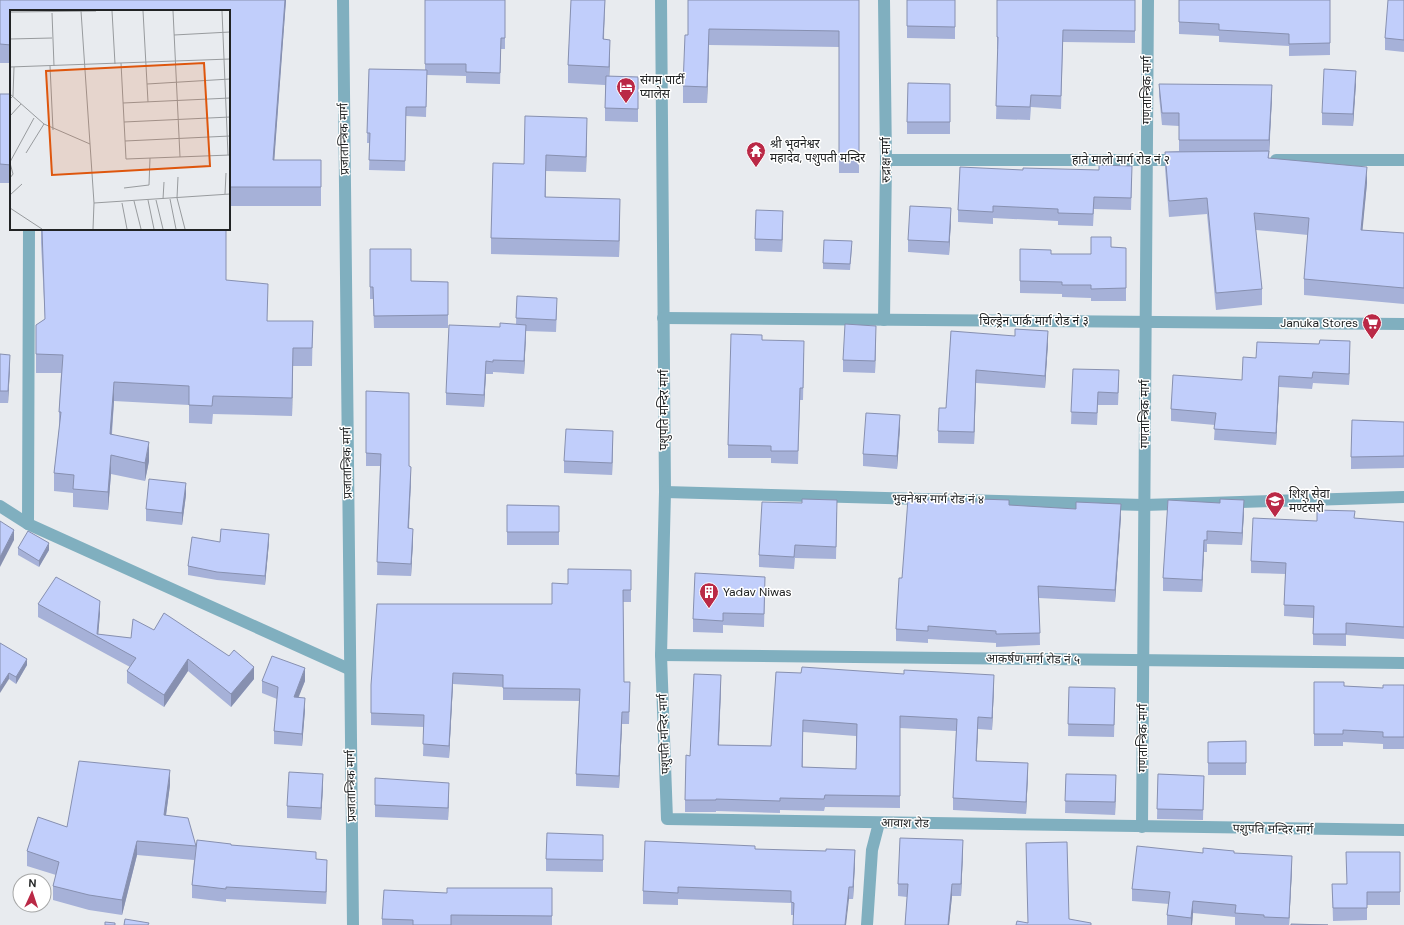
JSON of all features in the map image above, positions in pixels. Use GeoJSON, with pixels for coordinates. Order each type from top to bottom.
{"type":"FeatureCollection","features":[{"type":"Feature","properties":{"kind":"street","name":"प्रजातान्त्रिक मार्ग"},"geometry":{"type":"LineString","coordinates":[[343,0],[349,670],[353,925]]}},
{"type":"Feature","properties":{"kind":"street","name":"पशुपति मन्दिर मार्ग"},"geometry":{"type":"LineString","coordinates":[[661,0],[664,492],[661,655],[667,819]]}},
{"type":"Feature","properties":{"kind":"street","name":"रुद्राक्ष मार्ग"},"geometry":{"type":"LineString","coordinates":[[884,0],[886,160],[884,320]]}},
{"type":"Feature","properties":{"kind":"street","name":"गणतान्त्रिक मार्ग"},"geometry":{"type":"LineString","coordinates":[[1142,827],[1148,0]]}},
{"type":"Feature","properties":{"kind":"street","name":"हाते मालो मार्ग रोड नं २"},"geometry":{"type":"LineString","coordinates":[[886,160],[1194,160]]}},
{"type":"Feature","properties":{"kind":"street"},"geometry":{"type":"LineString","coordinates":[[1264,160],[1404,160]]}},
{"type":"Feature","properties":{"kind":"street"},"geometry":{"type":"LineString","coordinates":[[28,524],[29,230]]}},
{"type":"Feature","properties":{"kind":"street","name":"चिल्ड्रेन पार्क मार्ग रोड नं ३"},"geometry":{"type":"LineString","coordinates":[[663,318],[1404,324]]}},
{"type":"Feature","properties":{"kind":"street","name":"भुवनेश्वर मार्ग रोड नं ४"},"geometry":{"type":"LineString","coordinates":[[664,492],[1144,505],[1404,497]]}},
{"type":"Feature","properties":{"kind":"street"},"geometry":{"type":"LineString","coordinates":[[0,506],[28,524],[349,670]]}},
{"type":"Feature","properties":{"kind":"street","name":"आकर्षण मार्ग रोड नं ५"},"geometry":{"type":"LineString","coordinates":[[661,655],[1404,663]]}},
{"type":"Feature","properties":{"kind":"street","name":"आवाश रोड"},"geometry":{"type":"LineString","coordinates":[[667,819],[1142,827]]}},
{"type":"Feature","properties":{"kind":"street"},"geometry":{"type":"LineString","coordinates":[[867,925],[872,850],[879,823]]}},
{"type":"Feature","properties":{"kind":"street","name":"पशुपति मन्दिर मार्ग"},"geometry":{"type":"LineString","coordinates":[[1142,827],[1404,830]]}},
{"type":"Feature","properties":{"kind":"building"},"geometry":{"type":"Polygon","coordinates":[[[0,0],[285,0],[273,160],[321,160],[321,187],[230,187],[230,10],[10,10],[10,45],[0,44],[0,0]]]}},
{"type":"Feature","properties":{"kind":"building"},"geometry":{"type":"Polygon","coordinates":[[[425,0],[505,0],[505,38],[501,38],[500,73],[466,72],[466,64],[425,64],[425,0]]]}},
{"type":"Feature","properties":{"kind":"building"},"geometry":{"type":"Polygon","coordinates":[[[571,0],[605,0],[603,39],[610,40],[609,67],[568,65],[571,0]]]}},
{"type":"Feature","properties":{"kind":"building"},"geometry":{"type":"Polygon","coordinates":[[[688,0],[859,0],[859,157],[839,157],[839,31],[709,29],[707,87],[683,86],[685,35],[688,35],[688,0]]]}},
{"type":"Feature","properties":{"kind":"building"},"geometry":{"type":"Polygon","coordinates":[[[907,0],[955,0],[955,27],[907,26],[907,0]]]}},
{"type":"Feature","properties":{"kind":"building"},"geometry":{"type":"Polygon","coordinates":[[[997,0],[1135,0],[1135,31],[1063,30],[1061,96],[1031,95],[1030,107],[996,106],[998,37],[997,0]]]}},
{"type":"Feature","properties":{"kind":"building"},"geometry":{"type":"Polygon","coordinates":[[[1179,0],[1330,0],[1330,43],[1289,44],[1289,34],[1219,30],[1219,24],[1179,22],[1179,0]]]}},
{"type":"Feature","properties":{"kind":"building"},"geometry":{"type":"Polygon","coordinates":[[[1388,0],[1404,0],[1404,40],[1385,38],[1388,0]]]}},
{"type":"Feature","properties":{"kind":"building"},"geometry":{"type":"Polygon","coordinates":[[[369,69],[427,70],[426,107],[406,107],[405,161],[369,160],[370,133],[367,133],[369,69]]]}},
{"type":"Feature","properties":{"kind":"building"},"geometry":{"type":"Polygon","coordinates":[[[1324,69],[1356,71],[1353,114],[1322,113],[1324,69]]]}},
{"type":"Feature","properties":{"kind":"building"},"geometry":{"type":"Polygon","coordinates":[[[606,76],[638,77],[638,109],[605,108],[606,76]]]}},
{"type":"Feature","properties":{"kind":"building"},"geometry":{"type":"Polygon","coordinates":[[[908,83],[950,84],[950,122],[907,122],[908,83]]]}},
{"type":"Feature","properties":{"kind":"building"},"geometry":{"type":"Polygon","coordinates":[[[1159,84],[1272,85],[1269,140],[1179,140],[1179,113],[1162,113],[1159,84]]]}},
{"type":"Feature","properties":{"kind":"building"},"geometry":{"type":"Polygon","coordinates":[[[0,94],[10,94],[10,165],[0,164],[0,94]]]}},
{"type":"Feature","properties":{"kind":"building"},"geometry":{"type":"Polygon","coordinates":[[[525,116],[587,118],[586,157],[546,155],[545,197],[620,199],[619,241],[491,238],[493,163],[524,164],[525,116]]]}},
{"type":"Feature","properties":{"kind":"building"},"geometry":{"type":"Polygon","coordinates":[[[1269,151],[1268,158],[1367,167],[1361,230],[1404,233],[1404,288],[1304,279],[1309,218],[1254,213],[1262,289],[1216,293],[1207,198],[1169,201],[1165,152],[1269,151]]]}},
{"type":"Feature","properties":{"kind":"building"},"geometry":{"type":"Polygon","coordinates":[[[1099,165],[1132,166],[1131,198],[1094,197],[1093,214],[1058,213],[1058,209],[993,206],[993,212],[958,210],[960,167],[1023,170],[1023,168],[1099,170],[1099,165]]]}},
{"type":"Feature","properties":{"kind":"building"},"geometry":{"type":"Polygon","coordinates":[[[910,206],[951,208],[949,242],[908,240],[910,206]]]}},
{"type":"Feature","properties":{"kind":"building"},"geometry":{"type":"Polygon","coordinates":[[[756,210],[783,211],[782,240],[755,239],[756,210]]]}},
{"type":"Feature","properties":{"kind":"building"},"geometry":{"type":"Polygon","coordinates":[[[42,230],[226,230],[226,280],[268,284],[267,321],[313,321],[312,348],[293,348],[292,398],[213,396],[212,406],[189,405],[189,386],[114,382],[110,434],[149,442],[145,463],[111,455],[108,492],[73,489],[74,475],[54,473],[61,412],[59,412],[63,355],[36,354],[36,325],[45,319],[42,230]]]}},
{"type":"Feature","properties":{"kind":"building"},"geometry":{"type":"Polygon","coordinates":[[[1091,237],[1111,237],[1111,247],[1126,248],[1126,288],[1091,289],[1091,285],[1062,285],[1062,282],[1020,281],[1020,249],[1051,250],[1051,254],[1091,254],[1091,237]]]}},
{"type":"Feature","properties":{"kind":"building"},"geometry":{"type":"Polygon","coordinates":[[[824,240],[852,241],[850,264],[823,263],[824,240]]]}},
{"type":"Feature","properties":{"kind":"building"},"geometry":{"type":"Polygon","coordinates":[[[370,249],[411,249],[411,281],[448,282],[448,315],[374,316],[373,287],[370,287],[370,249]]]}},
{"type":"Feature","properties":{"kind":"building"},"geometry":{"type":"Polygon","coordinates":[[[517,296],[557,298],[556,320],[516,318],[517,296]]]}},
{"type":"Feature","properties":{"kind":"building"},"geometry":{"type":"Polygon","coordinates":[[[500,323],[526,325],[524,361],[486,361],[484,395],[446,393],[449,325],[500,327],[500,323]]]}},
{"type":"Feature","properties":{"kind":"building"},"geometry":{"type":"Polygon","coordinates":[[[845,324],[876,326],[875,361],[843,360],[845,324]]]}},
{"type":"Feature","properties":{"kind":"building"},"geometry":{"type":"Polygon","coordinates":[[[1015,329],[1048,331],[1045,376],[976,370],[974,432],[938,431],[939,408],[946,408],[951,331],[1015,336],[1015,329]]]}},
{"type":"Feature","properties":{"kind":"building"},"geometry":{"type":"Polygon","coordinates":[[[731,334],[762,335],[762,340],[804,341],[803,388],[800,388],[798,451],[771,451],[771,446],[728,445],[731,334]]]}},
{"type":"Feature","properties":{"kind":"building"},"geometry":{"type":"Polygon","coordinates":[[[1320,340],[1350,341],[1349,374],[1313,372],[1312,378],[1279,376],[1276,433],[1214,429],[1216,413],[1171,409],[1173,375],[1242,380],[1243,357],[1256,358],[1257,342],[1319,344],[1320,340]]]}},
{"type":"Feature","properties":{"kind":"building"},"geometry":{"type":"Polygon","coordinates":[[[0,354],[10,355],[8,391],[0,391],[0,354]]]}},
{"type":"Feature","properties":{"kind":"building"},"geometry":{"type":"Polygon","coordinates":[[[1073,369],[1119,370],[1118,393],[1098,392],[1097,413],[1071,412],[1073,369]]]}},
{"type":"Feature","properties":{"kind":"building"},"geometry":{"type":"Polygon","coordinates":[[[366,391],[409,393],[409,466],[411,467],[408,528],[413,529],[411,564],[377,562],[381,454],[366,453],[366,391]]]}},
{"type":"Feature","properties":{"kind":"building"},"geometry":{"type":"Polygon","coordinates":[[[866,413],[900,415],[897,456],[863,454],[866,413]]]}},
{"type":"Feature","properties":{"kind":"building"},"geometry":{"type":"Polygon","coordinates":[[[1352,420],[1404,422],[1404,456],[1351,457],[1352,420]]]}},
{"type":"Feature","properties":{"kind":"building"},"geometry":{"type":"Polygon","coordinates":[[[566,429],[613,431],[612,463],[564,461],[566,429]]]}},
{"type":"Feature","properties":{"kind":"building"},"geometry":{"type":"Polygon","coordinates":[[[149,479],[186,483],[182,513],[146,509],[149,479]]]}},
{"type":"Feature","properties":{"kind":"building"},"geometry":{"type":"Polygon","coordinates":[[[802,499],[837,500],[836,547],[795,545],[794,557],[759,555],[762,502],[802,503],[802,499]]]}},
{"type":"Feature","properties":{"kind":"building"},"geometry":{"type":"Polygon","coordinates":[[[908,499],[979,502],[979,499],[1009,500],[1009,505],[1076,509],[1076,502],[1121,504],[1115,590],[1038,586],[1040,633],[996,634],[996,631],[928,626],[928,631],[896,629],[899,578],[902,578],[908,499]]]}},
{"type":"Feature","properties":{"kind":"building"},"geometry":{"type":"Polygon","coordinates":[[[1220,499],[1244,500],[1242,533],[1207,531],[1207,540],[1204,540],[1202,580],[1163,578],[1168,500],[1220,503],[1220,499]]]}},
{"type":"Feature","properties":{"kind":"building"},"geometry":{"type":"Polygon","coordinates":[[[507,505],[559,506],[559,532],[507,532],[507,505]]]}},
{"type":"Feature","properties":{"kind":"building"},"geometry":{"type":"Polygon","coordinates":[[[1317,510],[1355,511],[1354,518],[1404,522],[1404,627],[1346,623],[1346,634],[1313,634],[1314,606],[1284,605],[1286,563],[1251,561],[1253,518],[1317,521],[1317,510]]]}},
{"type":"Feature","properties":{"kind":"building"},"geometry":{"type":"Polygon","coordinates":[[[0,521],[14,530],[0,557],[0,521]]]}},
{"type":"Feature","properties":{"kind":"building"},"geometry":{"type":"Polygon","coordinates":[[[221,529],[269,534],[265,576],[217,572],[188,566],[192,537],[220,542],[221,529]]]}},
{"type":"Feature","properties":{"kind":"building"},"geometry":{"type":"Polygon","coordinates":[[[28,531],[49,543],[39,561],[18,548],[28,531]]]}},
{"type":"Feature","properties":{"kind":"building"},"geometry":{"type":"Polygon","coordinates":[[[568,569],[631,570],[631,590],[623,590],[624,682],[630,682],[629,712],[622,712],[619,776],[576,774],[580,689],[503,688],[503,675],[453,673],[449,746],[423,744],[424,715],[371,713],[371,685],[377,604],[552,604],[552,583],[568,584],[568,569]]]}},
{"type":"Feature","properties":{"kind":"building"},"geometry":{"type":"Polygon","coordinates":[[[695,573],[765,577],[764,614],[723,613],[723,621],[693,619],[695,573]]]}},
{"type":"Feature","properties":{"kind":"building"},"geometry":{"type":"Polygon","coordinates":[[[56,577],[100,601],[97,634],[131,638],[133,619],[154,630],[164,613],[229,656],[234,650],[254,667],[231,694],[188,659],[164,695],[127,671],[136,658],[38,604],[56,577]]]}},
{"type":"Feature","properties":{"kind":"building"},"geometry":{"type":"Polygon","coordinates":[[[0,643],[27,659],[16,677],[9,673],[0,687],[0,643]]]}},
{"type":"Feature","properties":{"kind":"building"},"geometry":{"type":"Polygon","coordinates":[[[272,656],[305,668],[294,697],[305,698],[302,734],[274,731],[278,687],[262,681],[272,656]]]}},
{"type":"Feature","properties":{"kind":"building"},"geometry":{"type":"Polygon","coordinates":[[[802,667],[904,674],[904,670],[994,675],[992,718],[978,717],[976,761],[1028,763],[1026,802],[953,798],[957,719],[900,716],[900,796],[825,795],[824,799],[780,798],[780,801],[716,799],[685,800],[686,755],[690,756],[694,674],[721,675],[718,745],[771,746],[776,672],[801,673],[802,667]],[[803,720],[802,767],[856,769],[857,724],[803,720]]]}},
{"type":"Feature","properties":{"kind":"building"},"geometry":{"type":"Polygon","coordinates":[[[1314,682],[1344,682],[1344,686],[1383,688],[1383,685],[1404,685],[1404,737],[1383,737],[1383,732],[1343,730],[1343,734],[1314,734],[1314,682]]]}},
{"type":"Feature","properties":{"kind":"building"},"geometry":{"type":"Polygon","coordinates":[[[1069,687],[1115,688],[1114,725],[1068,724],[1069,687]]]}},
{"type":"Feature","properties":{"kind":"building"},"geometry":{"type":"Polygon","coordinates":[[[1246,741],[1246,763],[1208,763],[1208,742],[1246,741]]]}},
{"type":"Feature","properties":{"kind":"building"},"geometry":{"type":"Polygon","coordinates":[[[79,761],[170,770],[164,815],[188,818],[196,846],[137,841],[122,900],[89,895],[53,886],[59,862],[27,851],[38,817],[67,827],[79,761]]]}},
{"type":"Feature","properties":{"kind":"building"},"geometry":{"type":"Polygon","coordinates":[[[289,772],[323,774],[321,808],[287,806],[289,772]]]}},
{"type":"Feature","properties":{"kind":"building"},"geometry":{"type":"Polygon","coordinates":[[[1066,774],[1116,775],[1115,802],[1065,801],[1066,774]]]}},
{"type":"Feature","properties":{"kind":"building"},"geometry":{"type":"Polygon","coordinates":[[[1158,774],[1204,776],[1203,810],[1157,809],[1158,774]]]}},
{"type":"Feature","properties":{"kind":"building"},"geometry":{"type":"Polygon","coordinates":[[[375,778],[449,783],[448,808],[375,805],[375,778]]]}},
{"type":"Feature","properties":{"kind":"building"},"geometry":{"type":"Polygon","coordinates":[[[547,833],[603,835],[603,860],[546,859],[547,833]]]}},
{"type":"Feature","properties":{"kind":"building"},"geometry":{"type":"Polygon","coordinates":[[[900,838],[963,840],[961,884],[952,884],[948,925],[905,925],[908,884],[898,884],[900,838]]]}},
{"type":"Feature","properties":{"kind":"building"},"geometry":{"type":"Polygon","coordinates":[[[197,840],[231,845],[316,852],[316,859],[327,860],[326,892],[226,887],[226,889],[192,885],[197,840]]]}},
{"type":"Feature","properties":{"kind":"building"},"geometry":{"type":"Polygon","coordinates":[[[645,841],[755,846],[755,849],[826,851],[826,849],[855,850],[853,887],[849,887],[845,925],[793,925],[794,903],[791,902],[791,891],[678,887],[678,893],[643,891],[645,841]]]}},
{"type":"Feature","properties":{"kind":"building"},"geometry":{"type":"Polygon","coordinates":[[[1067,842],[1069,919],[1091,923],[1091,925],[1016,925],[1017,921],[1028,923],[1026,843],[1067,842]]]}},
{"type":"Feature","properties":{"kind":"building"},"geometry":{"type":"Polygon","coordinates":[[[1137,846],[1203,853],[1203,848],[1234,851],[1234,853],[1292,856],[1289,918],[1264,917],[1264,915],[1235,913],[1236,905],[1193,901],[1191,918],[1167,915],[1170,892],[1132,889],[1137,846]]]}},
{"type":"Feature","properties":{"kind":"building"},"geometry":{"type":"Polygon","coordinates":[[[1346,852],[1400,852],[1400,892],[1367,892],[1367,908],[1333,908],[1332,884],[1347,884],[1346,852]]]}},
{"type":"Feature","properties":{"kind":"building"},"geometry":{"type":"Polygon","coordinates":[[[447,888],[552,888],[552,916],[451,915],[451,925],[413,925],[413,920],[382,919],[384,890],[447,893],[447,888]]]}},
{"type":"Feature","properties":{"kind":"building"},"geometry":{"type":"Polygon","coordinates":[[[125,919],[149,923],[148,925],[124,925],[125,919]]]}},
{"type":"Feature","properties":{"kind":"building"},"geometry":{"type":"Polygon","coordinates":[[[105,922],[115,923],[115,925],[105,925],[105,922]]]}},
{"type":"Feature","properties":{"kind":"building"},"geometry":{"type":"Polygon","coordinates":[[[1291,924],[1328,925],[1291,925],[1291,924]]]}},
{"type":"Feature","properties":{"kind":"place","name":"संगम पार्टी प्यालेस"},"geometry":{"type":"Point","coordinates":[626,104]}},
{"type":"Feature","properties":{"kind":"place","name":"श्री भुवनेश्वर महादेव, पशुपती मन्दिर"},"geometry":{"type":"Point","coordinates":[756,168]}},
{"type":"Feature","properties":{"kind":"place","name":"Januka Stores"},"geometry":{"type":"Point","coordinates":[1372,340]}},
{"type":"Feature","properties":{"kind":"place","name":"शिशु सेवा मण्टेसरी"},"geometry":{"type":"Point","coordinates":[1275,518]}},
{"type":"Feature","properties":{"kind":"place","name":"Yadav Niwas"},"geometry":{"type":"Point","coordinates":[709,609]}}]}
